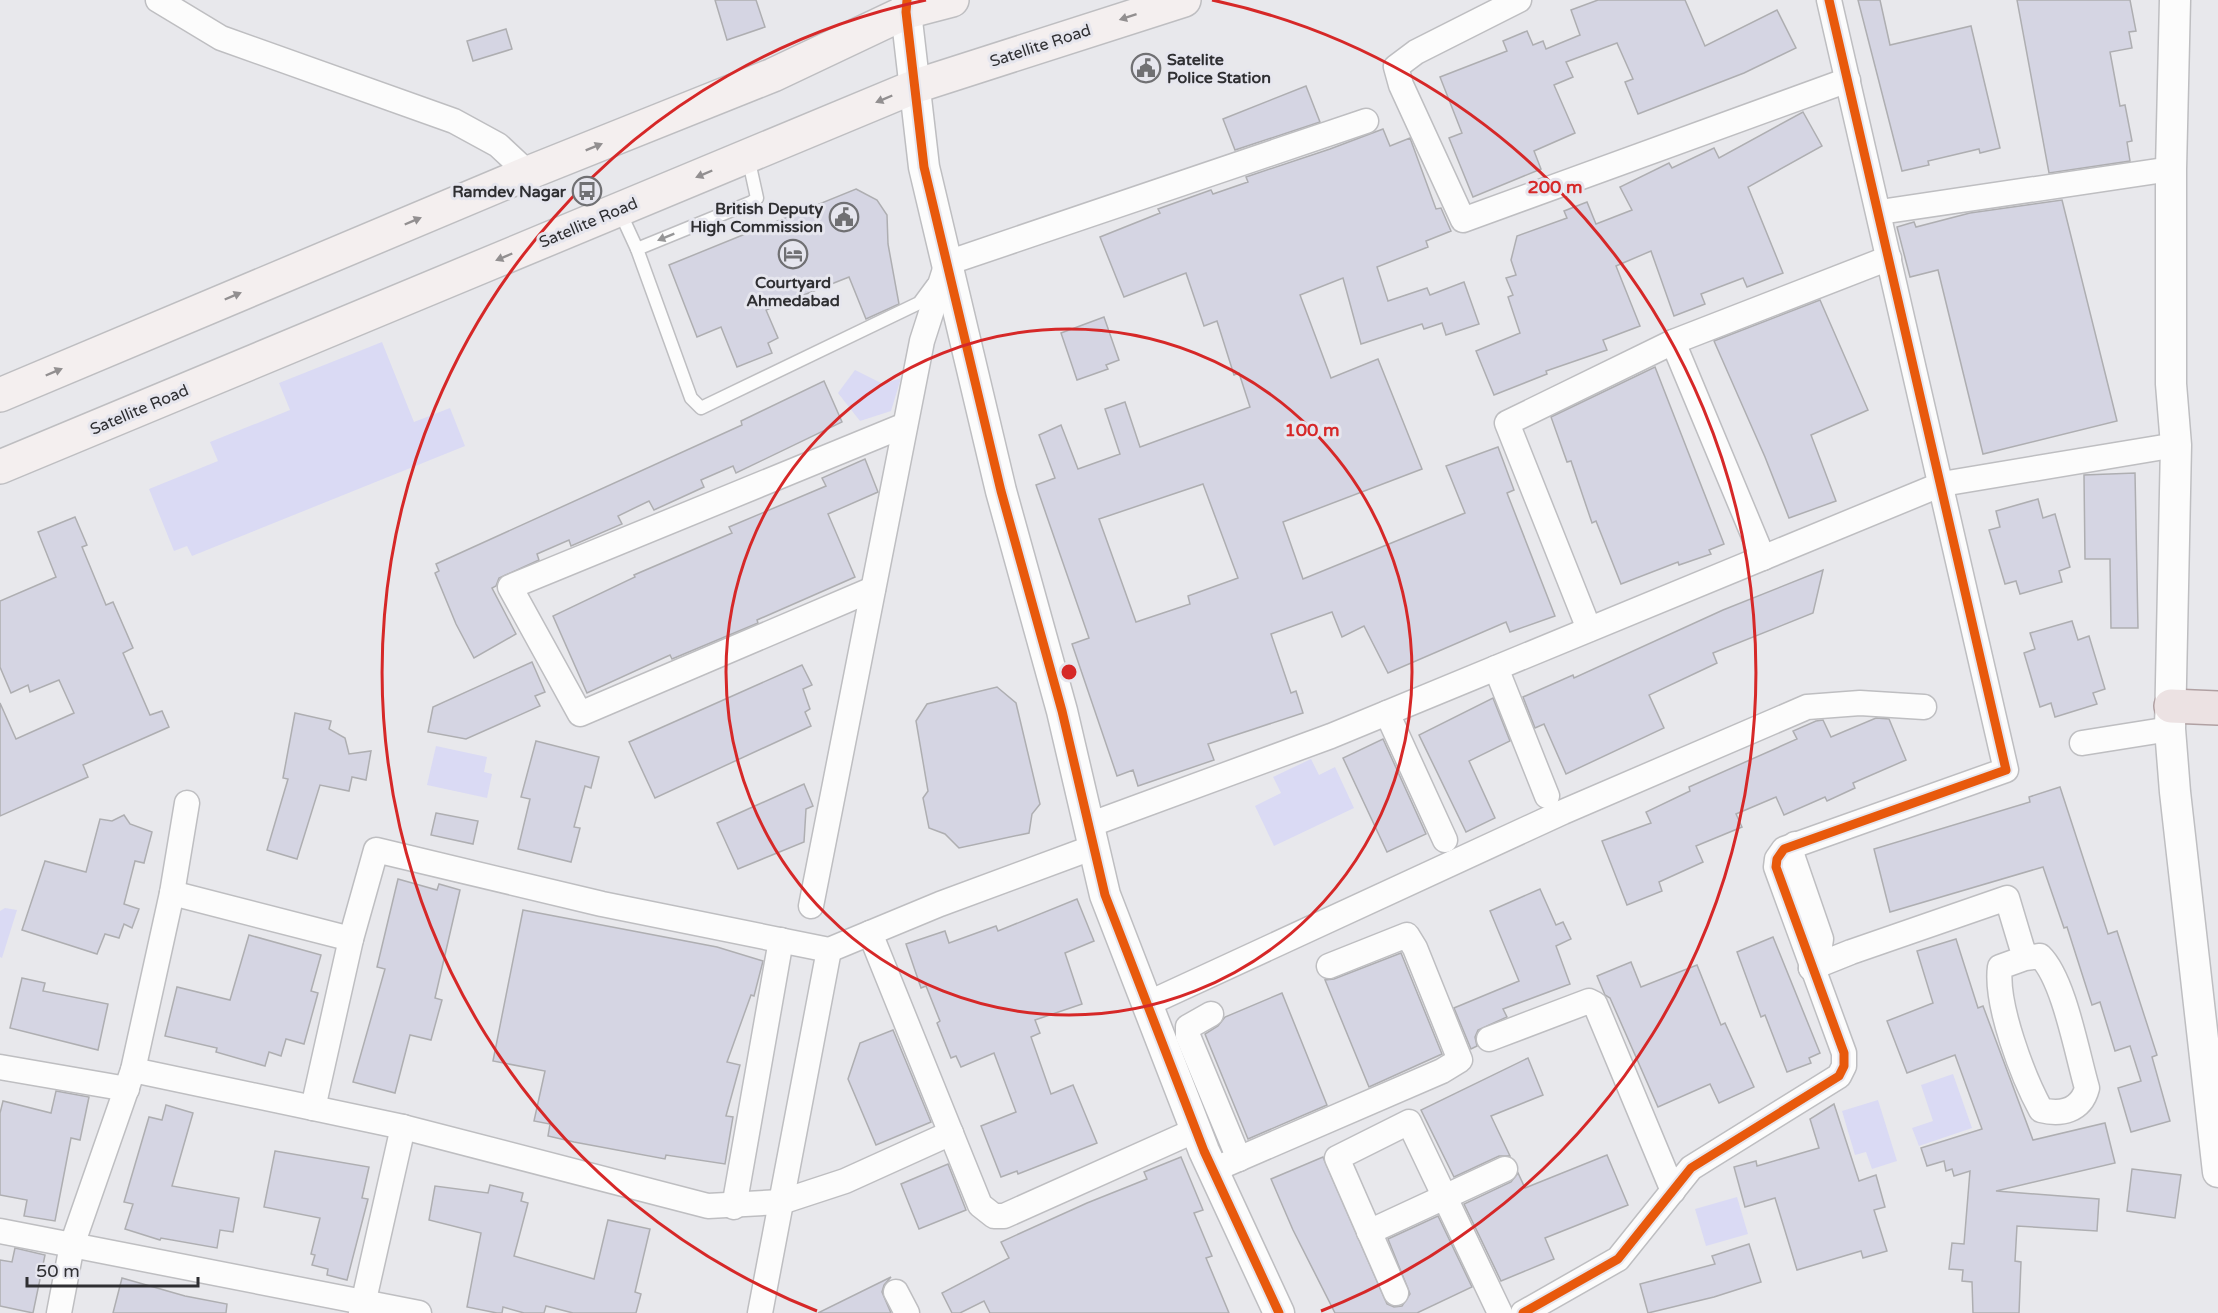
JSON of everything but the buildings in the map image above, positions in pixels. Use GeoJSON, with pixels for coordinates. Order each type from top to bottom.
{"type":"FeatureCollection","features":[{"type":"Feature","properties":{"kind":"main road"},"geometry":{"type":"LineString","coordinates":[[0,395],[528,173],[773,75],[904,4],[952,0]]}},
{"type":"Feature","properties":{"kind":"main road","name":"Satellite Road"},"geometry":{"type":"LineString","coordinates":[[0,467],[916,86],[1184,0]]}},
{"type":"Feature","properties":{"kind":"main road"},"geometry":{"type":"LineString","coordinates":[[2171,718],[2218,708]]}},
{"type":"Feature","properties":{"kind":"street"},"geometry":{"type":"LineString","coordinates":[[158,0],[221,38],[454,121],[498,145],[528,173]]}},
{"type":"Feature","properties":{"kind":"street"},"geometry":{"type":"LineString","coordinates":[[1519,0],[1416,52],[1396,68],[1401,85],[1463,220],[1848,80]]}},
{"type":"Feature","properties":{"kind":"street"},"geometry":{"type":"LineString","coordinates":[[1522,1313],[1618,1260],[1691,1168],[1839,1076],[1844,1066],[1844,1053],[1811,968],[1776,867],[1777,859],[1784,849],[2006,770],[1880,212],[1829,0]]}},
{"type":"Feature","properties":{"kind":"street"},"geometry":{"type":"LineString","coordinates":[[2175,0],[2171,169],[2171,384],[2176,445],[2171,718],[2175,792],[2218,1172]]}},
{"type":"Feature","properties":{"kind":"street"},"geometry":{"type":"LineString","coordinates":[[904,4],[916,86],[924,167],[1001,490],[1062,711],[1105,895],[1196,1130],[1226,1165]]}},
{"type":"Feature","properties":{"kind":"street"},"geometry":{"type":"LineString","coordinates":[[947,263],[1366,121]]}},
{"type":"Feature","properties":{"kind":"street"},"geometry":{"type":"LineString","coordinates":[[1880,212],[2171,169]]}},
{"type":"Feature","properties":{"kind":"street"},"geometry":{"type":"LineString","coordinates":[[1589,629],[1507,423],[1673,342],[1889,258]]}},
{"type":"Feature","properties":{"kind":"street"},"geometry":{"type":"LineString","coordinates":[[811,906],[922,341],[947,263]]}},
{"type":"Feature","properties":{"kind":"street"},"geometry":{"type":"LineString","coordinates":[[1673,342],[1763,558]]}},
{"type":"Feature","properties":{"kind":"street"},"geometry":{"type":"LineString","coordinates":[[873,588],[580,714],[510,587],[905,425]]}},
{"type":"Feature","properties":{"kind":"street"},"geometry":{"type":"LineString","coordinates":[[313,1108],[351,939],[376,850],[602,904],[829,950],[1091,836],[1387,712],[1942,484],[2176,445]]}},
{"type":"Feature","properties":{"kind":"street"},"geometry":{"type":"LineString","coordinates":[[1496,668],[1546,796]]}},
{"type":"Feature","properties":{"kind":"street"},"geometry":{"type":"LineString","coordinates":[[1147,1004],[1563,812],[1807,707],[1860,703],[1924,707]]}},
{"type":"Feature","properties":{"kind":"street"},"geometry":{"type":"LineString","coordinates":[[1387,712],[1445,840]]}},
{"type":"Feature","properties":{"kind":"street"},"geometry":{"type":"LineString","coordinates":[[2082,743],[2171,718]]}},
{"type":"Feature","properties":{"kind":"street"},"geometry":{"type":"LineString","coordinates":[[59,1313],[72,1245],[130,1079],[172,893],[187,803]]}},
{"type":"Feature","properties":{"kind":"street"},"geometry":{"type":"LineString","coordinates":[[172,893],[351,939]]}},
{"type":"Feature","properties":{"kind":"street"},"geometry":{"type":"LineString","coordinates":[[1811,968],[2007,898],[2025,958]]}},
{"type":"Feature","properties":{"kind":"street"},"geometry":{"type":"LineString","coordinates":[[870,933],[980,1205],[994,1216],[1004,1216],[1196,1130]]}},
{"type":"Feature","properties":{"kind":"street"},"geometry":{"type":"LineString","coordinates":[[1226,1165],[1460,1060],[1415,948],[1407,935],[1329,966]]}},
{"type":"Feature","properties":{"kind":"street"},"geometry":{"type":"LineString","coordinates":[[734,1207],[781,940]]}},
{"type":"Feature","properties":{"kind":"street"},"geometry":{"type":"LineString","coordinates":[[760,1313],[829,950]]}},
{"type":"Feature","properties":{"kind":"street"},"geometry":{"type":"LineString","coordinates":[[2040,956],[2049,965],[2057,982],[2087,1088],[2084,1099],[2073,1109],[2057,1114],[2041,1110],[2030,1090],[2000,996],[2000,967],[2025,958],[2040,956]]}},
{"type":"Feature","properties":{"kind":"street"},"geometry":{"type":"LineString","coordinates":[[1489,1039],[1572,1006],[1589,1001],[1595,1004],[1673,1191]]}},
{"type":"Feature","properties":{"kind":"street"},"geometry":{"type":"LineString","coordinates":[[1211,1014],[1188,1027],[1188,1036],[1226,1165],[1280,1313]]}},
{"type":"Feature","properties":{"kind":"street"},"geometry":{"type":"LineString","coordinates":[[0,1067],[130,1079],[313,1108],[403,1127],[708,1206],[734,1207],[781,1202],[845,1181],[951,1133]]}},
{"type":"Feature","properties":{"kind":"street"},"geometry":{"type":"LineString","coordinates":[[1396,1293],[1337,1158],[1409,1122],[1500,1313]]}},
{"type":"Feature","properties":{"kind":"street"},"geometry":{"type":"LineString","coordinates":[[362,1308],[403,1127]]}},
{"type":"Feature","properties":{"kind":"street"},"geometry":{"type":"LineString","coordinates":[[1370,1232],[1505,1169]]}},
{"type":"Feature","properties":{"kind":"street"},"geometry":{"type":"LineString","coordinates":[[0,1231],[362,1308],[419,1313]]}},
{"type":"Feature","properties":{"kind":"lane"},"geometry":{"type":"LineString","coordinates":[[637,249],[757,198],[748,156]]}},
{"type":"Feature","properties":{"kind":"lane"},"geometry":{"type":"LineString","coordinates":[[619,210],[637,249],[691,398],[696,406],[701,408],[919,303],[947,263]]}},
{"type":"Feature","properties":{"kind":"shaded area"},"geometry":{"type":"Polygon","coordinates":[[[382,342],[414,422],[450,408],[465,446],[192,556],[187,546],[174,551],[149,489],[218,461],[210,442],[290,410],[279,383],[382,342]]]}},
{"type":"Feature","properties":{"kind":"shaded area"},"geometry":{"type":"Polygon","coordinates":[[[855,370],[883,384],[901,378],[891,411],[860,421],[838,393],[855,370]]]}},
{"type":"Feature","properties":{"kind":"shaded area"},"geometry":{"type":"Polygon","coordinates":[[[436,746],[487,757],[484,772],[492,774],[487,798],[427,785],[436,746]]]}},
{"type":"Feature","properties":{"kind":"shaded area"},"geometry":{"type":"Polygon","coordinates":[[[1311,759],[1319,775],[1335,767],[1354,808],[1274,846],[1255,806],[1281,793],[1273,777],[1311,759]]]}},
{"type":"Feature","properties":{"kind":"shaded area"},"geometry":{"type":"Polygon","coordinates":[[[5,908],[17,910],[2,958],[0,957],[0,911],[5,908]]]}},
{"type":"Feature","properties":{"kind":"shaded area"},"geometry":{"type":"Polygon","coordinates":[[[1953,1074],[1972,1128],[1919,1146],[1912,1128],[1933,1121],[1921,1085],[1953,1074]]]}},
{"type":"Feature","properties":{"kind":"shaded area"},"geometry":{"type":"Polygon","coordinates":[[[1878,1100],[1897,1161],[1872,1169],[1866,1152],[1855,1155],[1842,1111],[1878,1100]]]}},
{"type":"Feature","properties":{"kind":"shaded area"},"geometry":{"type":"Polygon","coordinates":[[[1737,1197],[1748,1234],[1706,1246],[1695,1209],[1737,1197]]]}},
{"type":"Feature","properties":{"kind":"cycle path"},"geometry":{"type":"LineString","coordinates":[[907,0],[906,12],[924,167],[1001,491],[1062,711],[1105,895],[1204,1151],[1279,1313]]}},
{"type":"Feature","properties":{"kind":"cycle path"},"geometry":{"type":"LineString","coordinates":[[1523,1313],[1618,1259],[1691,1168],[1839,1076],[1844,1066],[1844,1053],[1776,867],[1777,859],[1784,849],[2006,770],[1829,0]]}},
{"type":"Feature","properties":{"kind":"place","name":"Satelite Police Station"},"geometry":{"type":"Point","coordinates":[1146,68]}},
{"type":"Feature","properties":{"kind":"place","name":"Ramdev Nagar"},"geometry":{"type":"Point","coordinates":[587,191]}},
{"type":"Feature","properties":{"kind":"place","name":"British Deputy High Commission"},"geometry":{"type":"Point","coordinates":[844,217]}},
{"type":"Feature","properties":{"kind":"place","name":"Courtyard Ahmedabad"},"geometry":{"type":"Point","coordinates":[793,254]}}]}
